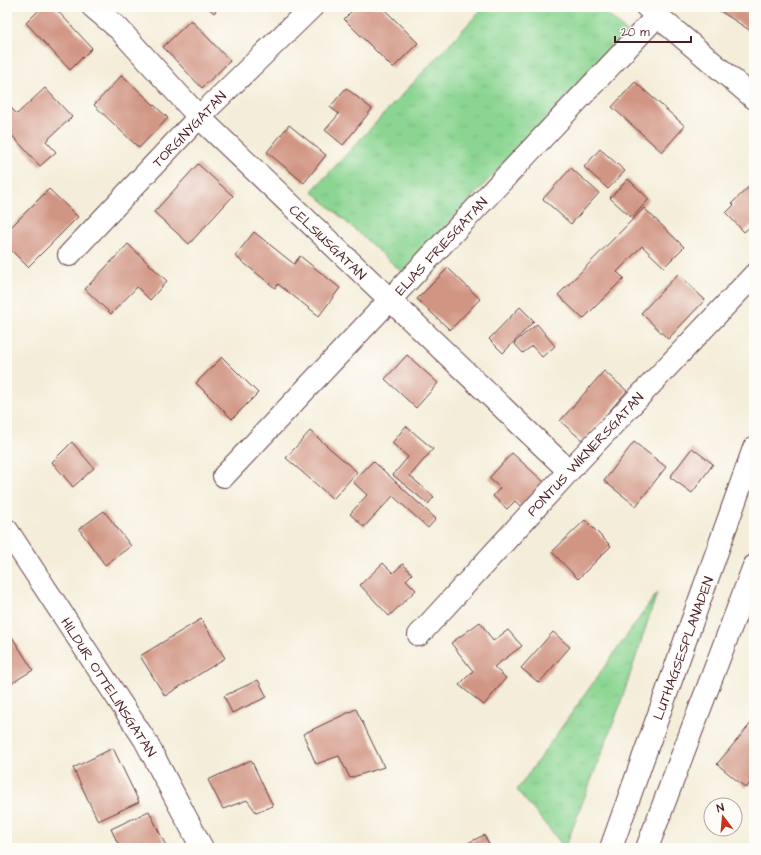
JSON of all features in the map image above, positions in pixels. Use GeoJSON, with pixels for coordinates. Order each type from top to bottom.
{"type":"FeatureCollection","features":[{"type":"Feature","properties":{"kind":"street","name":"CELSIUSGATAN"},"geometry":{"type":"LineString","coordinates":[[93,7],[119,29],[199,118],[389,301],[569,471]]}},
{"type":"Feature","properties":{"kind":"street","name":"TORGNYGATAN"},"geometry":{"type":"LineString","coordinates":[[69,255],[199,118],[312,7]]}},
{"type":"Feature","properties":{"kind":"street"},"geometry":{"type":"LineString","coordinates":[[652,12],[754,98]]}},
{"type":"Feature","properties":{"kind":"street","name":"ELIAS FRIESGATAN"},"geometry":{"type":"LineString","coordinates":[[224,476],[389,301],[652,12]]}},
{"type":"Feature","properties":{"kind":"street","name":"PONTUS WIKNERSGATAN"},"geometry":{"type":"LineString","coordinates":[[419,635],[569,471],[754,274]]}},
{"type":"Feature","properties":{"kind":"street","name":"LUTHAGSESPLANADEN"},"geometry":{"type":"LineString","coordinates":[[611,848],[754,448]]}},
{"type":"Feature","properties":{"kind":"street","name":"HILDUR OTTELINSGATAN"},"geometry":{"type":"LineString","coordinates":[[7,530],[145,740],[202,848]]}},
{"type":"Feature","properties":{"kind":"street"},"geometry":{"type":"LineString","coordinates":[[647,848],[754,566]]}},
{"type":"Feature","properties":{"kind":"green space"},"geometry":{"type":"Polygon","coordinates":[[[484,7],[600,7],[627,32],[402,272],[312,191],[484,7]]]}},
{"type":"Feature","properties":{"kind":"green space"},"geometry":{"type":"Polygon","coordinates":[[[657,593],[619,708],[565,848],[517,790],[657,593]]]}},
{"type":"Feature","properties":{"kind":"building"},"geometry":{"type":"Polygon","coordinates":[[[42,7],[54,7],[92,48],[70,70],[26,23],[42,7]]]}},
{"type":"Feature","properties":{"kind":"building"},"geometry":{"type":"Polygon","coordinates":[[[207,7],[219,7],[214,13],[207,7]]]}},
{"type":"Feature","properties":{"kind":"building"},"geometry":{"type":"Polygon","coordinates":[[[356,7],[382,7],[418,43],[393,68],[344,19],[356,7]]]}},
{"type":"Feature","properties":{"kind":"building"},"geometry":{"type":"Polygon","coordinates":[[[714,7],[754,7],[754,33],[714,7]]]}},
{"type":"Feature","properties":{"kind":"building"},"geometry":{"type":"Polygon","coordinates":[[[191,20],[230,61],[202,88],[163,47],[191,20]]]}},
{"type":"Feature","properties":{"kind":"building"},"geometry":{"type":"Polygon","coordinates":[[[122,75],[168,118],[139,148],[94,105],[122,75]]]}},
{"type":"Feature","properties":{"kind":"building"},"geometry":{"type":"Polygon","coordinates":[[[635,82],[685,126],[662,152],[612,107],[635,82]]]}},
{"type":"Feature","properties":{"kind":"building"},"geometry":{"type":"Polygon","coordinates":[[[45,88],[72,117],[46,141],[56,152],[40,166],[7,130],[7,104],[17,114],[45,88]]]}},
{"type":"Feature","properties":{"kind":"building"},"geometry":{"type":"Polygon","coordinates":[[[346,88],[372,109],[343,145],[325,130],[339,114],[330,107],[346,88]]]}},
{"type":"Feature","properties":{"kind":"building"},"geometry":{"type":"Polygon","coordinates":[[[289,125],[326,155],[304,183],[267,152],[289,125]]]}},
{"type":"Feature","properties":{"kind":"building"},"geometry":{"type":"Polygon","coordinates":[[[600,149],[625,171],[608,189],[584,167],[600,149]]]}},
{"type":"Feature","properties":{"kind":"building"},"geometry":{"type":"Polygon","coordinates":[[[198,164],[233,196],[189,244],[154,212],[198,164]]]}},
{"type":"Feature","properties":{"kind":"building"},"geometry":{"type":"Polygon","coordinates":[[[571,168],[599,193],[571,224],[543,199],[571,168]]]}},
{"type":"Feature","properties":{"kind":"building"},"geometry":{"type":"Polygon","coordinates":[[[628,179],[649,199],[632,218],[610,198],[628,179]]]}},
{"type":"Feature","properties":{"kind":"building"},"geometry":{"type":"Polygon","coordinates":[[[754,182],[754,225],[753,224],[744,232],[726,213],[734,205],[732,203],[754,182]]]}},
{"type":"Feature","properties":{"kind":"building"},"geometry":{"type":"Polygon","coordinates":[[[49,189],[78,217],[28,267],[7,246],[7,231],[49,189]]]}},
{"type":"Feature","properties":{"kind":"building"},"geometry":{"type":"Polygon","coordinates":[[[644,208],[684,247],[664,267],[642,246],[617,272],[624,278],[583,319],[558,295],[644,208]]]}},
{"type":"Feature","properties":{"kind":"building"},"geometry":{"type":"Polygon","coordinates":[[[254,232],[294,264],[300,256],[340,288],[319,316],[278,284],[275,288],[235,256],[254,232]]]}},
{"type":"Feature","properties":{"kind":"building"},"geometry":{"type":"Polygon","coordinates":[[[128,244],[167,281],[150,300],[137,287],[111,314],[85,289],[128,244]]]}},
{"type":"Feature","properties":{"kind":"building"},"geometry":{"type":"Polygon","coordinates":[[[448,268],[480,299],[450,330],[417,299],[448,268]]]}},
{"type":"Feature","properties":{"kind":"building"},"geometry":{"type":"Polygon","coordinates":[[[678,274],[705,300],[668,339],[641,313],[678,274]]]}},
{"type":"Feature","properties":{"kind":"building"},"geometry":{"type":"Polygon","coordinates":[[[520,307],[534,321],[503,353],[489,339],[520,307]]]}},
{"type":"Feature","properties":{"kind":"building"},"geometry":{"type":"Polygon","coordinates":[[[537,324],[555,346],[542,357],[532,346],[523,353],[514,343],[537,324]]]}},
{"type":"Feature","properties":{"kind":"building"},"geometry":{"type":"Polygon","coordinates":[[[407,355],[438,383],[416,408],[385,379],[407,355]]]}},
{"type":"Feature","properties":{"kind":"building"},"geometry":{"type":"Polygon","coordinates":[[[222,357],[258,393],[232,419],[196,383],[222,357]]]}},
{"type":"Feature","properties":{"kind":"building"},"geometry":{"type":"Polygon","coordinates":[[[604,371],[627,391],[583,441],[560,421],[604,371]]]}},
{"type":"Feature","properties":{"kind":"building"},"geometry":{"type":"Polygon","coordinates":[[[406,426],[433,449],[410,476],[434,497],[428,504],[393,475],[408,457],[392,443],[406,426]]]}},
{"type":"Feature","properties":{"kind":"building"},"geometry":{"type":"Polygon","coordinates":[[[310,431],[357,472],[333,499],[286,458],[310,431]]]}},
{"type":"Feature","properties":{"kind":"building"},"geometry":{"type":"Polygon","coordinates":[[[72,442],[94,468],[73,487],[52,462],[72,442]]]}},
{"type":"Feature","properties":{"kind":"building"},"geometry":{"type":"Polygon","coordinates":[[[634,442],[666,467],[636,506],[604,481],[634,442]]]}},
{"type":"Feature","properties":{"kind":"building"},"geometry":{"type":"Polygon","coordinates":[[[692,448],[713,464],[692,493],[670,477],[692,448]]]}},
{"type":"Feature","properties":{"kind":"building"},"geometry":{"type":"Polygon","coordinates":[[[512,453],[544,482],[521,507],[515,501],[507,509],[493,496],[500,488],[489,478],[512,453]]]}},
{"type":"Feature","properties":{"kind":"building"},"geometry":{"type":"Polygon","coordinates":[[[373,461],[436,519],[428,528],[393,496],[364,527],[350,514],[367,495],[353,482],[373,461]]]}},
{"type":"Feature","properties":{"kind":"building"},"geometry":{"type":"Polygon","coordinates":[[[104,511],[131,546],[105,565],[79,529],[104,511]]]}},
{"type":"Feature","properties":{"kind":"building"},"geometry":{"type":"Polygon","coordinates":[[[585,520],[611,546],[578,579],[552,552],[585,520]]]}},
{"type":"Feature","properties":{"kind":"building"},"geometry":{"type":"Polygon","coordinates":[[[383,563],[393,573],[403,564],[412,574],[406,580],[416,590],[389,616],[360,585],[383,563]]]}},
{"type":"Feature","properties":{"kind":"building"},"geometry":{"type":"Polygon","coordinates":[[[201,619],[225,658],[165,696],[140,656],[201,619]]]}},
{"type":"Feature","properties":{"kind":"building"},"geometry":{"type":"Polygon","coordinates":[[[480,622],[493,641],[508,630],[522,646],[494,667],[506,678],[484,705],[459,685],[473,671],[451,643],[480,622]]]}},
{"type":"Feature","properties":{"kind":"building"},"geometry":{"type":"Polygon","coordinates":[[[7,629],[33,670],[7,686],[7,629]]]}},
{"type":"Feature","properties":{"kind":"building"},"geometry":{"type":"Polygon","coordinates":[[[553,632],[570,647],[539,683],[521,668],[553,632]]]}},
{"type":"Feature","properties":{"kind":"building"},"geometry":{"type":"Polygon","coordinates":[[[258,680],[267,697],[232,713],[224,696],[258,680]]]}},
{"type":"Feature","properties":{"kind":"building"},"geometry":{"type":"Polygon","coordinates":[[[356,709],[384,767],[350,778],[339,756],[316,764],[303,734],[356,709]]]}},
{"type":"Feature","properties":{"kind":"building"},"geometry":{"type":"Polygon","coordinates":[[[752,722],[754,724],[754,778],[746,788],[717,764],[752,722]]]}},
{"type":"Feature","properties":{"kind":"building"},"geometry":{"type":"Polygon","coordinates":[[[113,748],[139,802],[98,821],[73,768],[113,748]]]}},
{"type":"Feature","properties":{"kind":"building"},"geometry":{"type":"Polygon","coordinates":[[[251,760],[273,806],[256,812],[247,800],[223,809],[208,780],[251,760]]]}},
{"type":"Feature","properties":{"kind":"building"},"geometry":{"type":"Polygon","coordinates":[[[149,811],[167,848],[120,848],[111,829],[149,811]]]}},
{"type":"Feature","properties":{"kind":"building"},"geometry":{"type":"Polygon","coordinates":[[[484,835],[491,848],[458,848],[484,835]]]}}]}
